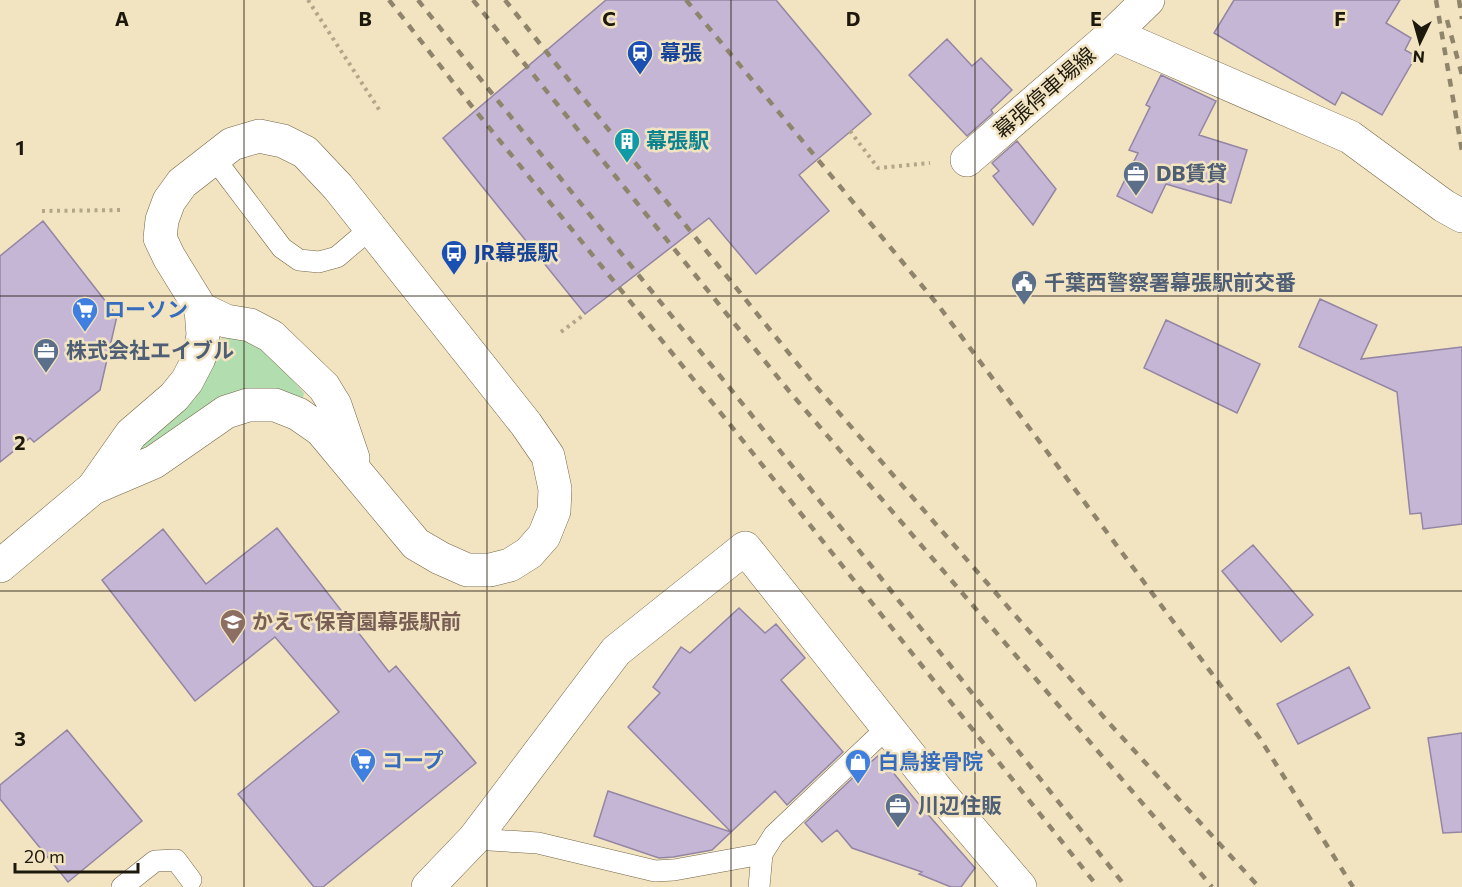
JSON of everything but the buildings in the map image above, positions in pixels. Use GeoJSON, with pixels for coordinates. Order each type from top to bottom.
{"type":"FeatureCollection","features":[{"type":"Feature","properties":{"kind":"street","name":"幕張停車場線"},"geometry":{"type":"LineString","coordinates":[[967,160],[1113,34],[1148,0]]}},
{"type":"Feature","properties":{"kind":"street"},"geometry":{"type":"LineString","coordinates":[[1113,34],[1350,137],[1444,206],[1462,216]]}},
{"type":"Feature","properties":{"kind":"street"},"geometry":{"type":"LineString","coordinates":[[0,566],[93,488],[131,434],[174,397],[187,381],[199,358],[203,335],[201,309],[160,238],[162,220],[169,201],[183,183],[232,144],[259,136],[283,141],[305,152],[338,186],[526,424],[548,456],[555,489],[555,511],[544,536],[529,553],[510,565],[490,570],[467,570],[416,544],[321,430],[298,414],[276,405],[249,405],[226,412],[154,462],[93,488]]}},
{"type":"Feature","properties":{"kind":"street"},"geometry":{"type":"LineString","coordinates":[[201,309],[226,321],[250,326],[272,336],[324,387],[334,405],[361,478]]}},
{"type":"Feature","properties":{"kind":"street"},"geometry":{"type":"LineString","coordinates":[[428,887],[474,840],[616,651],[745,548],[938,791],[1020,887]]}},
{"type":"Feature","properties":{"kind":"lane"},"geometry":{"type":"LineString","coordinates":[[214,158],[282,248],[299,260],[319,262],[337,257],[370,229]]}},
{"type":"Feature","properties":{"kind":"lane"},"geometry":{"type":"LineString","coordinates":[[759,887],[762,854],[774,836],[887,728]]}},
{"type":"Feature","properties":{"kind":"lane"},"geometry":{"type":"LineString","coordinates":[[474,840],[538,843],[654,871],[674,870],[762,854]]}},
{"type":"Feature","properties":{"kind":"lane"},"geometry":{"type":"LineString","coordinates":[[122,887],[155,861],[176,860],[191,880]]}},
{"type":"Feature","properties":{"kind":"path"},"geometry":{"type":"LineString","coordinates":[[308,0],[380,111]]}},
{"type":"Feature","properties":{"kind":"path"},"geometry":{"type":"LineString","coordinates":[[850,132],[878,168],[967,160]]}},
{"type":"Feature","properties":{"kind":"path"},"geometry":{"type":"LineString","coordinates":[[42,211],[124,210]]}},
{"type":"Feature","properties":{"kind":"path"},"geometry":{"type":"LineString","coordinates":[[561,332],[585,314]]}},
{"type":"Feature","properties":{"kind":"green space"},"geometry":{"type":"Polygon","coordinates":[[[226,338],[241,339],[268,352],[304,393],[302,403],[140,459],[135,446],[195,399],[205,377],[210,341],[226,338]]]}},
{"type":"Feature","properties":{"kind":"railway"},"geometry":{"type":"LineString","coordinates":[[389,0],[1098,887]]}},
{"type":"Feature","properties":{"kind":"railway"},"geometry":{"type":"LineString","coordinates":[[418,0],[750,413],[1126,887]]}},
{"type":"Feature","properties":{"kind":"railway"},"geometry":{"type":"LineString","coordinates":[[473,0],[789,391],[1212,887]]}},
{"type":"Feature","properties":{"kind":"railway"},"geometry":{"type":"LineString","coordinates":[[505,0],[813,383],[1109,723],[1259,887]]}},
{"type":"Feature","properties":{"kind":"railway"},"geometry":{"type":"LineString","coordinates":[[686,0],[938,305],[1259,737],[1353,887]]}},
{"type":"Feature","properties":{"kind":"railway"},"geometry":{"type":"LineString","coordinates":[[1436,0],[1462,151]]}},
{"type":"Feature","properties":{"kind":"railway"},"geometry":{"type":"LineString","coordinates":[[1459,0],[1462,19]]}},
{"type":"Feature","properties":{"kind":"railway"},"geometry":{"type":"LineString","coordinates":[[1447,20],[1462,75]]}},
{"type":"Feature","properties":{"kind":"place","name":"幕張"},"geometry":{"type":"Point","coordinates":[640,76]}},
{"type":"Feature","properties":{"kind":"place","name":"幕張駅"},"geometry":{"type":"Point","coordinates":[627,164]}},
{"type":"Feature","properties":{"kind":"place","name":"DB賃貸"},"geometry":{"type":"Point","coordinates":[1136,197]}},
{"type":"Feature","properties":{"kind":"place","name":"JR幕張駅"},"geometry":{"type":"Point","coordinates":[454,276]}},
{"type":"Feature","properties":{"kind":"place","name":"千葉西警察署幕張駅前交番"},"geometry":{"type":"Point","coordinates":[1024,306]}},
{"type":"Feature","properties":{"kind":"place","name":"ローソン"},"geometry":{"type":"Point","coordinates":[85,333]}},
{"type":"Feature","properties":{"kind":"place","name":"株式会社エイブル"},"geometry":{"type":"Point","coordinates":[46,374]}},
{"type":"Feature","properties":{"kind":"place","name":"かえで保育園幕張駅前"},"geometry":{"type":"Point","coordinates":[233,645]}},
{"type":"Feature","properties":{"kind":"place","name":"コープ"},"geometry":{"type":"Point","coordinates":[363,784]}},
{"type":"Feature","properties":{"kind":"place","name":"白鳥接骨院"},"geometry":{"type":"Point","coordinates":[858,785]}},
{"type":"Feature","properties":{"kind":"place","name":"川辺住販"},"geometry":{"type":"Point","coordinates":[898,829]}}]}
